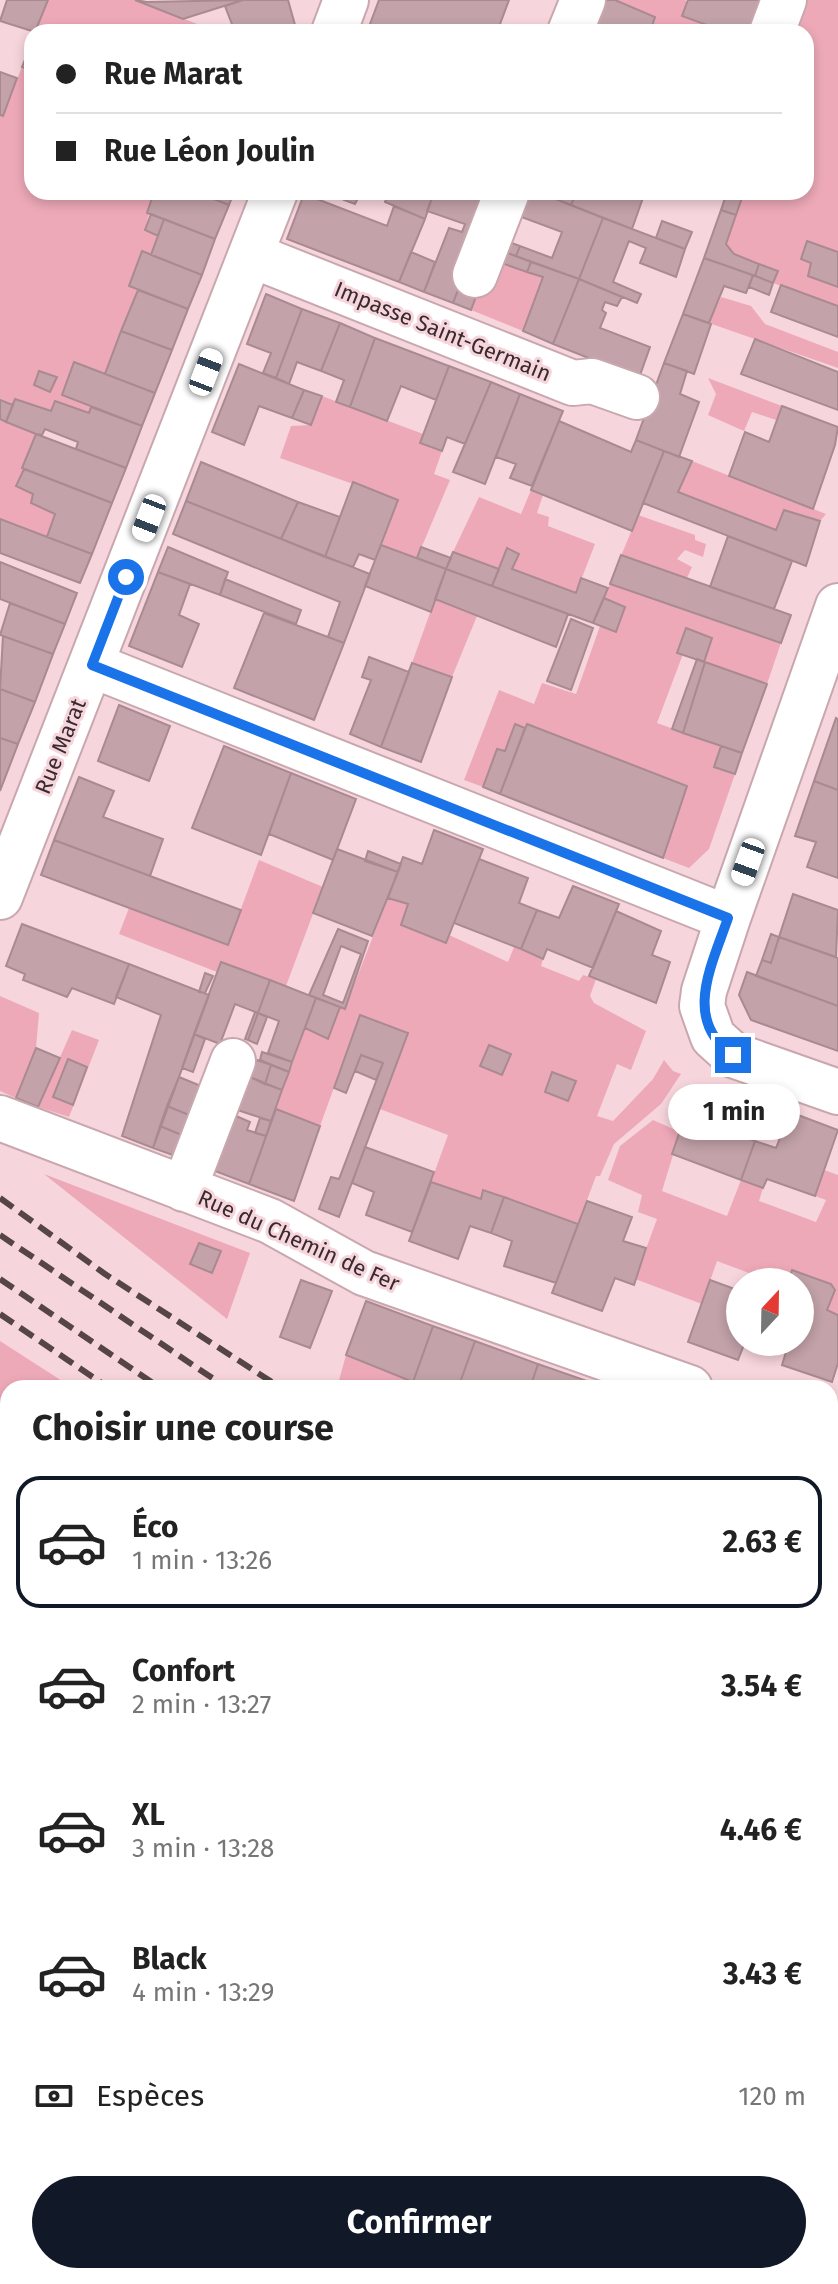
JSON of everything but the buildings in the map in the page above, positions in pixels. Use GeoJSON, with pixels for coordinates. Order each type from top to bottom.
{"type":"FeatureCollection","features":[{"type":"Feature","properties":{"kind":"street"},"geometry":{"type":"LineString","coordinates":[[573,24],[583,0]]}},
{"type":"Feature","properties":{"kind":"street"},"geometry":{"type":"LineString","coordinates":[[775,24],[784,0]]}},
{"type":"Feature","properties":{"kind":"street","name":"Rue Marat"},"geometry":{"type":"LineString","coordinates":[[0,897],[272,200]]}},
{"type":"Feature","properties":{"kind":"street"},"geometry":{"type":"LineString","coordinates":[[475,275],[504,200]]}},
{"type":"Feature","properties":{"kind":"street","name":"Impasse Saint-Germain"},"geometry":{"type":"LineString","coordinates":[[251,255],[573,383],[592,381],[637,397]]}},
{"type":"Feature","properties":{"kind":"street"},"geometry":{"type":"LineString","coordinates":[[838,606],[728,918],[702,1006],[713,1037],[733,1055],[838,1092]]}},
{"type":"Feature","properties":{"kind":"street"},"geometry":{"type":"LineString","coordinates":[[92,665],[728,918]]}},
{"type":"Feature","properties":{"kind":"street"},"geometry":{"type":"LineString","coordinates":[[184,1189],[233,1061]]}},
{"type":"Feature","properties":{"kind":"street","name":"Rue du Chemin de Fer"},"geometry":{"type":"LineString","coordinates":[[0,1118],[270,1221],[364,1273],[667,1380]]}},
{"type":"Feature","properties":{"kind":"shaded area"},"geometry":{"type":"Polygon","coordinates":[[[48,0],[135,0],[197,24],[38,24],[48,0]]]}},
{"type":"Feature","properties":{"kind":"shaded area"},"geometry":{"type":"Polygon","coordinates":[[[615,0],[685,0],[716,24],[653,24],[655,17],[615,0]]]}},
{"type":"Feature","properties":{"kind":"shaded area"},"geometry":{"type":"Polygon","coordinates":[[[796,0],[838,0],[838,252],[807,241],[801,258],[811,263],[808,276],[838,287],[838,306],[773,283],[777,270],[734,254],[726,244],[741,200],[814,200],[814,24],[787,24],[796,0]]]}},
{"type":"Feature","properties":{"kind":"shaded area"},"geometry":{"type":"Polygon","coordinates":[[[24,68],[24,200],[152,200],[145,230],[158,236],[151,255],[142,252],[129,286],[138,290],[105,374],[75,362],[62,395],[91,407],[89,413],[56,401],[51,411],[16,399],[6,421],[36,434],[17,486],[33,494],[55,514],[48,538],[0,519],[0,115],[3,115],[24,68]]]}},
{"type":"Feature","properties":{"kind":"shaded area"},"geometry":{"type":"Polygon","coordinates":[[[490,259],[543,277],[523,331],[471,310],[490,259]]]}},
{"type":"Feature","properties":{"kind":"shaded area"},"geometry":{"type":"Polygon","coordinates":[[[721,297],[751,306],[765,324],[838,352],[838,368],[709,323],[721,297]]]}},
{"type":"Feature","properties":{"kind":"shaded area"},"geometry":{"type":"Polygon","coordinates":[[[708,378],[782,406],[776,420],[752,412],[744,431],[708,415],[716,394],[708,378]]]}},
{"type":"Feature","properties":{"kind":"shaded area"},"geometry":{"type":"Polygon","coordinates":[[[322,396],[423,434],[420,443],[442,451],[434,474],[450,480],[417,558],[381,545],[398,500],[280,458],[291,426],[311,425],[322,396]]]}},
{"type":"Feature","properties":{"kind":"shaded area"},"geometry":{"type":"Polygon","coordinates":[[[692,461],[826,514],[820,521],[784,510],[776,530],[678,492],[692,461]]]}},
{"type":"Feature","properties":{"kind":"shaded area"},"geometry":{"type":"Polygon","coordinates":[[[531,490],[543,495],[537,513],[549,517],[548,526],[595,544],[576,593],[512,569],[518,554],[499,569],[453,552],[479,497],[521,514],[531,490]]]}},
{"type":"Feature","properties":{"kind":"shaded area"},"geometry":{"type":"Polygon","coordinates":[[[638,515],[695,535],[695,540],[706,544],[703,557],[685,550],[677,559],[692,567],[687,578],[621,556],[638,515]]]}},
{"type":"Feature","properties":{"kind":"shaded area"},"geometry":{"type":"Polygon","coordinates":[[[610,584],[781,643],[767,684],[704,662],[712,638],[686,629],[677,652],[683,654],[657,723],[721,746],[714,767],[735,774],[709,849],[689,868],[663,858],[687,786],[527,724],[525,728],[514,725],[505,751],[497,750],[483,787],[464,780],[499,690],[534,704],[542,683],[576,694],[600,626],[616,631],[625,607],[604,598],[610,584]]]}},
{"type":"Feature","properties":{"kind":"shaded area"},"geometry":{"type":"Polygon","coordinates":[[[435,599],[477,616],[452,677],[412,663],[435,599]]]}},
{"type":"Feature","properties":{"kind":"shaded area"},"geometry":{"type":"Polygon","coordinates":[[[259,860],[323,887],[286,986],[221,962],[217,972],[119,934],[129,908],[228,944],[259,860]]]}},
{"type":"Feature","properties":{"kind":"shaded area"},"geometry":{"type":"Polygon","coordinates":[[[388,898],[408,904],[446,943],[449,935],[508,962],[514,947],[543,959],[541,966],[579,981],[583,975],[596,979],[590,996],[594,1003],[646,1031],[631,1070],[617,1064],[597,1116],[613,1121],[653,1079],[664,1060],[673,1071],[681,1074],[661,1104],[614,1144],[600,1176],[596,1176],[578,1224],[484,1191],[481,1199],[431,1182],[448,1135],[380,1109],[408,1034],[360,1016],[320,1126],[276,1109],[305,1028],[328,1038],[340,1007],[345,1008],[388,898]],[[489,1045],[480,1066],[502,1075],[511,1054],[489,1045]]]}},
{"type":"Feature","properties":{"kind":"shaded area"},"geometry":{"type":"Polygon","coordinates":[[[0,996],[39,1013],[36,1048],[16,1098],[0,1091],[0,996]]]}},
{"type":"Feature","properties":{"kind":"shaded area"},"geometry":{"type":"Polygon","coordinates":[[[72,1030],[99,1040],[69,1117],[38,1107],[72,1030]],[[68,1060],[73,1104],[87,1067],[68,1060]]]}},
{"type":"Feature","properties":{"kind":"shaded area"},"geometry":{"type":"Polygon","coordinates":[[[653,1120],[680,1132],[662,1191],[727,1216],[741,1180],[763,1188],[759,1201],[816,1222],[826,1200],[815,1196],[824,1170],[838,1175],[838,1315],[827,1310],[834,1290],[831,1284],[814,1278],[814,1268],[736,1268],[717,1261],[702,1304],[635,1279],[657,1219],[638,1212],[642,1195],[608,1180],[620,1146],[653,1120]]]}},
{"type":"Feature","properties":{"kind":"shaded area"},"geometry":{"type":"Polygon","coordinates":[[[44,1174],[250,1253],[227,1319],[44,1174]],[[199,1243],[190,1264],[212,1273],[221,1251],[199,1243]]]}},
{"type":"Feature","properties":{"kind":"shaded area"},"geometry":{"type":"Polygon","coordinates":[[[0,1341],[61,1380],[0,1380],[0,1341]]]}},
{"type":"Feature","properties":{"kind":"shaded area"},"geometry":{"type":"Polygon","coordinates":[[[346,1355],[408,1380],[339,1380],[346,1355]]]}},
{"type":"Feature","properties":{"kind":"railway"},"geometry":{"type":"LineString","coordinates":[[0,1198],[105,1274],[269,1380]]}},
{"type":"Feature","properties":{"kind":"railway"},"geometry":{"type":"LineString","coordinates":[[0,1235],[215,1380]]}},
{"type":"Feature","properties":{"kind":"railway"},"geometry":{"type":"LineString","coordinates":[[0,1279],[148,1380]]}},
{"type":"Feature","properties":{"kind":"railway"},"geometry":{"type":"LineString","coordinates":[[0,1314],[97,1380]]}},
{"type":"Feature","properties":{"kind":"route"},"geometry":{"type":"LineString","coordinates":[[126,577],[92,665],[728,918],[702,1006],[713,1037],[733,1055]]}}]}
